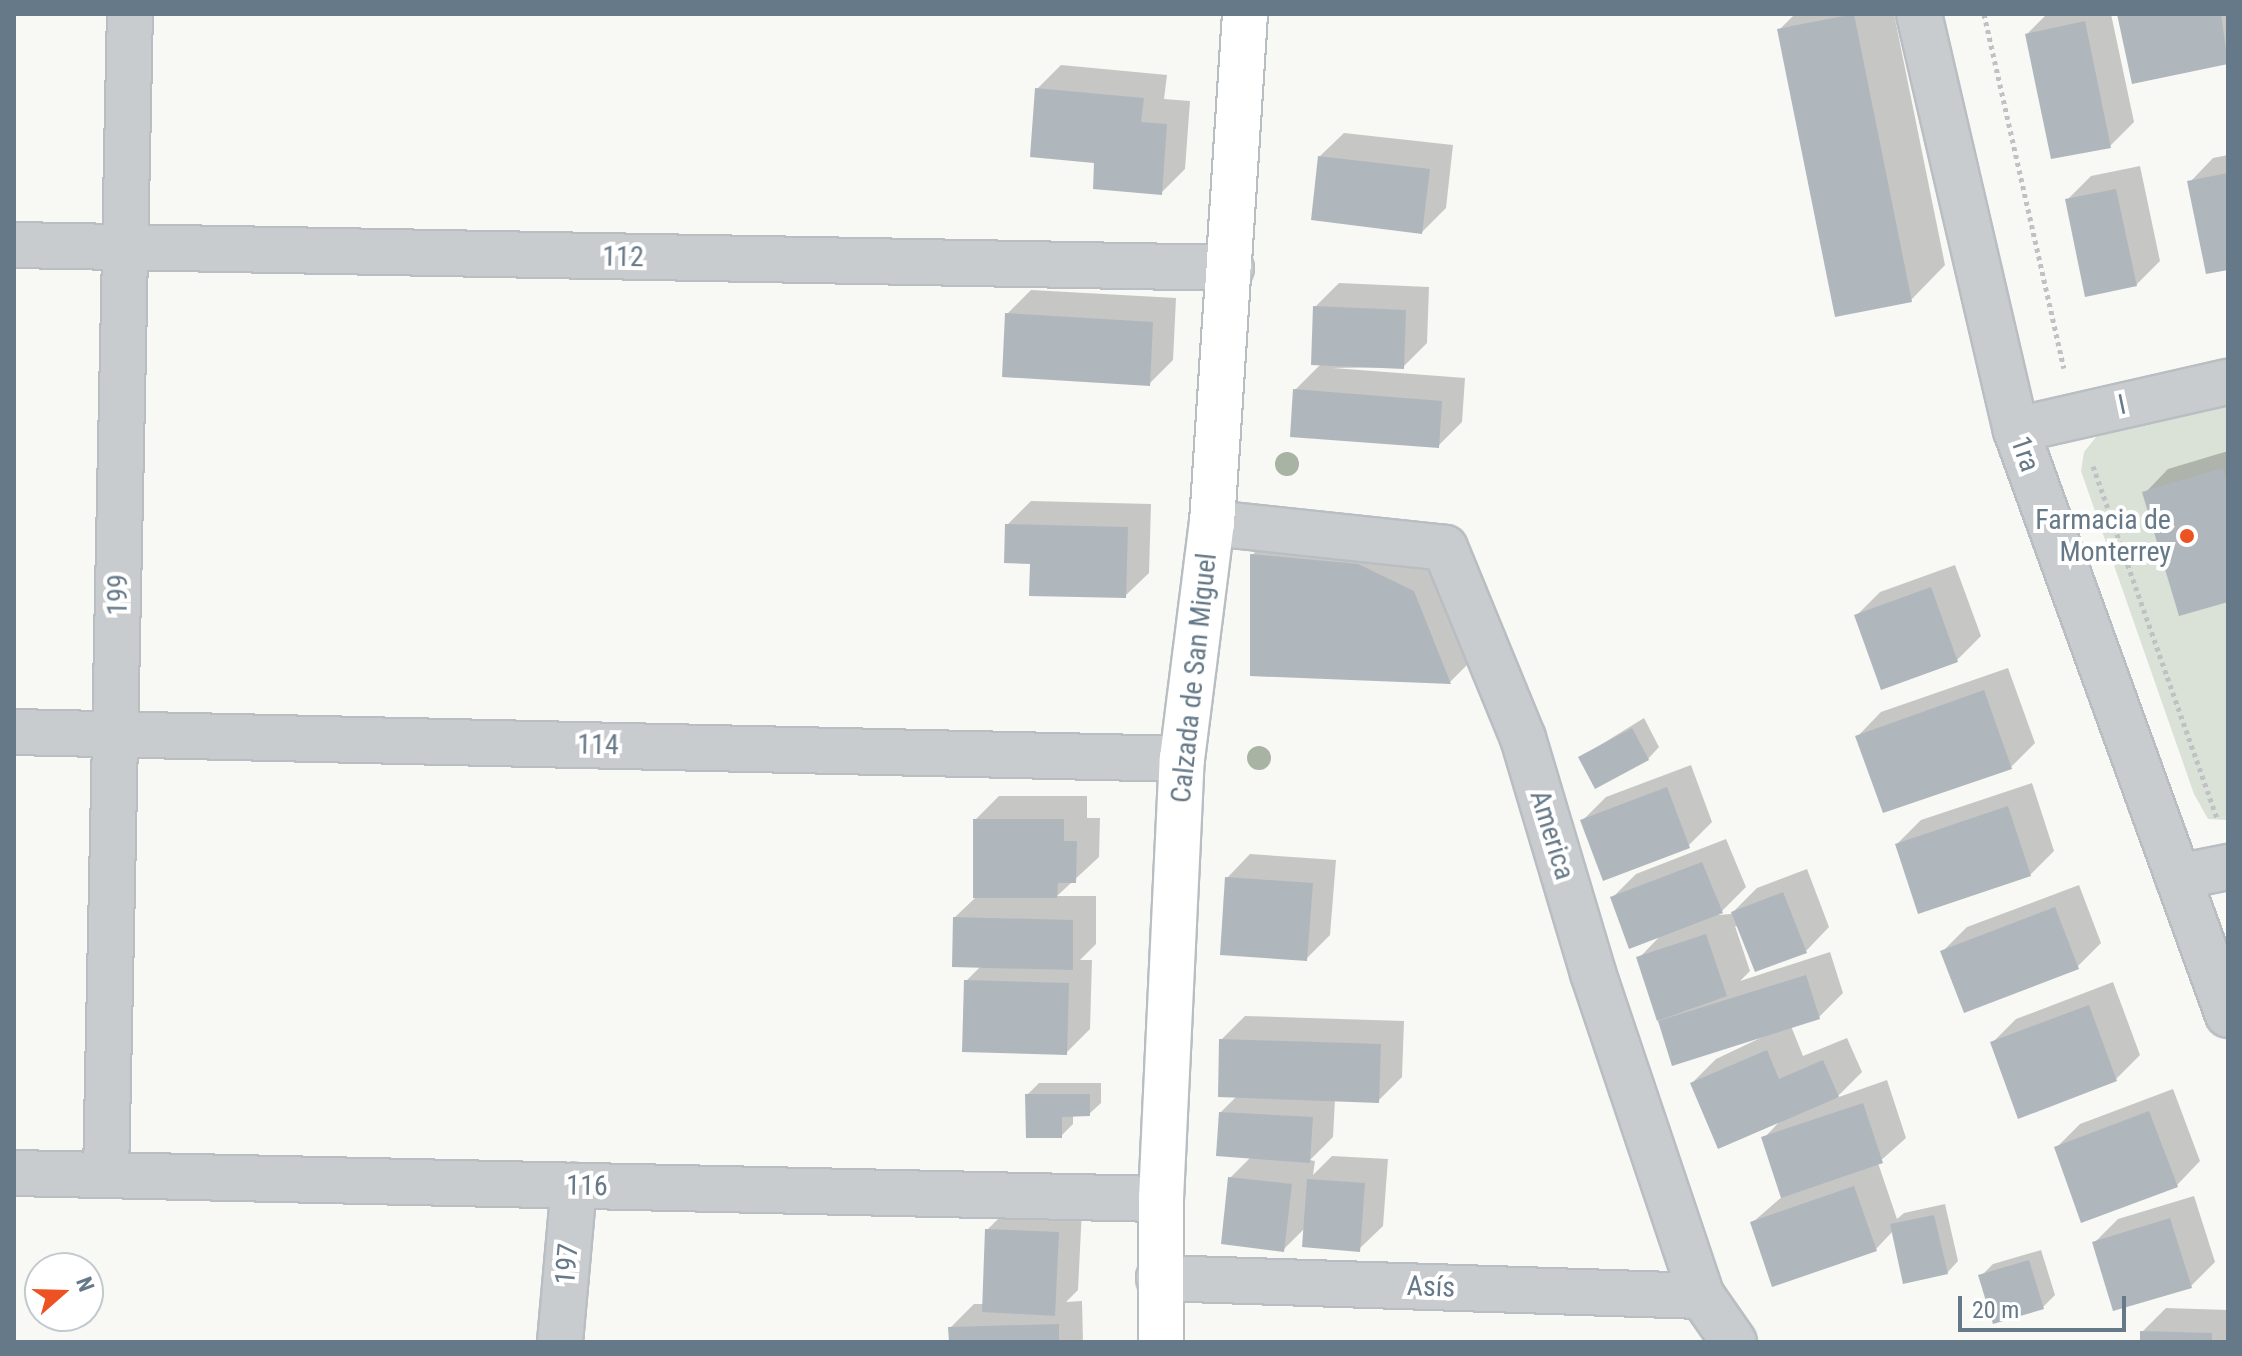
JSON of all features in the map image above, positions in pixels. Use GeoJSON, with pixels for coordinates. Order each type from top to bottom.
{"type":"FeatureCollection","features":[{"type":"Feature","properties":{"kind":"main road","name":"Calzada de San Miguel"},"geometry":{"type":"LineString","coordinates":[[1161,1342],[1161,1199],[1182,759],[1212,523],[1231,268],[1245,14]]}},
{"type":"Feature","properties":{"kind":"street","name":"199"},"geometry":{"type":"LineString","coordinates":[[106,1175],[130,14]]}},
{"type":"Feature","properties":{"kind":"street","name":"1ra"},"geometry":{"type":"LineString","coordinates":[[1919,14],[2016,430],[2228,1015]]}},
{"type":"Feature","properties":{"kind":"street","name":"112"},"geometry":{"type":"LineString","coordinates":[[14,245],[1231,268]]}},
{"type":"Feature","properties":{"kind":"street","name":"I"},"geometry":{"type":"LineString","coordinates":[[2016,430],[2228,382]]}},
{"type":"Feature","properties":{"kind":"street","name":"America"},"geometry":{"type":"LineString","coordinates":[[1212,523],[1445,548],[1523,738],[1593,973],[1702,1296],[1734,1342]]}},
{"type":"Feature","properties":{"kind":"street","name":"114"},"geometry":{"type":"LineString","coordinates":[[14,732],[1182,759]]}},
{"type":"Feature","properties":{"kind":"street"},"geometry":{"type":"LineString","coordinates":[[2178,877],[2228,867]]}},
{"type":"Feature","properties":{"kind":"street","name":"116"},"geometry":{"type":"LineString","coordinates":[[14,1173],[1161,1199]]}},
{"type":"Feature","properties":{"kind":"street","name":"197"},"geometry":{"type":"LineString","coordinates":[[560,1342],[574,1186]]}},
{"type":"Feature","properties":{"kind":"street","name":"Asís"},"geometry":{"type":"LineString","coordinates":[[1159,1278],[1702,1296]]}},
{"type":"Feature","properties":{"kind":"shaded area"},"geometry":{"type":"Polygon","coordinates":[[[2228,402],[2228,820],[2208,819],[2194,794],[2081,471],[2084,452],[2101,431],[2228,402]]]}},
{"type":"Feature","properties":{"kind":"building"},"geometry":{"type":"Polygon","coordinates":[[[1854,14],[1912,302],[1835,317],[1777,29],[1854,14]]]}},
{"type":"Feature","properties":{"kind":"building"},"geometry":{"type":"Polygon","coordinates":[[[2117,14],[2221,14],[2228,64],[2132,84],[2117,14]]]}},
{"type":"Feature","properties":{"kind":"building"},"geometry":{"type":"Polygon","coordinates":[[[2085,21],[2111,148],[2051,159],[2025,34],[2085,21]]]}},
{"type":"Feature","properties":{"kind":"building"},"geometry":{"type":"Polygon","coordinates":[[[1035,88],[1144,98],[1141,122],[1167,124],[1162,195],[1093,189],[1094,163],[1030,157],[1035,88]]]}},
{"type":"Feature","properties":{"kind":"building"},"geometry":{"type":"Polygon","coordinates":[[[1318,156],[1430,169],[1422,234],[1311,220],[1318,156]]]}},
{"type":"Feature","properties":{"kind":"building"},"geometry":{"type":"Polygon","coordinates":[[[2228,173],[2228,270],[2206,274],[2187,181],[2228,173]]]}},
{"type":"Feature","properties":{"kind":"building"},"geometry":{"type":"Polygon","coordinates":[[[2116,189],[2137,286],[2085,297],[2065,199],[2116,189]]]}},
{"type":"Feature","properties":{"kind":"building"},"geometry":{"type":"Polygon","coordinates":[[[1313,306],[1406,310],[1404,369],[1311,365],[1313,306]]]}},
{"type":"Feature","properties":{"kind":"building"},"geometry":{"type":"Polygon","coordinates":[[[1005,313],[1153,322],[1150,386],[1002,377],[1005,313]]]}},
{"type":"Feature","properties":{"kind":"building"},"geometry":{"type":"Polygon","coordinates":[[[1293,389],[1442,401],[1439,448],[1290,437],[1293,389]]]}},
{"type":"Feature","properties":{"kind":"building"},"geometry":{"type":"Polygon","coordinates":[[[2223,468],[2228,487],[2228,602],[2179,616],[2142,492],[2223,468]]]}},
{"type":"Feature","properties":{"kind":"building"},"geometry":{"type":"Polygon","coordinates":[[[1005,524],[1128,527],[1126,598],[1029,596],[1030,564],[1004,563],[1005,524]]]}},
{"type":"Feature","properties":{"kind":"building"},"geometry":{"type":"Polygon","coordinates":[[[1250,554],[1358,564],[1414,591],[1451,684],[1250,676],[1250,554]]]}},
{"type":"Feature","properties":{"kind":"building"},"geometry":{"type":"Polygon","coordinates":[[[1931,587],[1958,662],[1881,690],[1854,615],[1931,587]]]}},
{"type":"Feature","properties":{"kind":"building"},"geometry":{"type":"Polygon","coordinates":[[[1984,690],[2012,769],[1883,813],[1855,736],[1984,690]]]}},
{"type":"Feature","properties":{"kind":"building"},"geometry":{"type":"Polygon","coordinates":[[[1632,728],[1649,760],[1595,789],[1578,757],[1632,728]]]}},
{"type":"Feature","properties":{"kind":"building"},"geometry":{"type":"Polygon","coordinates":[[[1667,787],[1690,848],[1603,881],[1580,820],[1667,787]]]}},
{"type":"Feature","properties":{"kind":"building"},"geometry":{"type":"Polygon","coordinates":[[[2008,806],[2031,876],[1918,914],[1895,844],[2008,806]]]}},
{"type":"Feature","properties":{"kind":"building"},"geometry":{"type":"Polygon","coordinates":[[[973,819],[1064,819],[1064,841],[1077,841],[1076,883],[1058,883],[1057,898],[973,898],[973,819]]]}},
{"type":"Feature","properties":{"kind":"building"},"geometry":{"type":"Polygon","coordinates":[[[1702,862],[1723,913],[1629,949],[1610,897],[1702,862]]]}},
{"type":"Feature","properties":{"kind":"building"},"geometry":{"type":"Polygon","coordinates":[[[1225,877],[1313,883],[1307,961],[1220,955],[1225,877]]]}},
{"type":"Feature","properties":{"kind":"building"},"geometry":{"type":"Polygon","coordinates":[[[1783,892],[1807,953],[1755,972],[1731,912],[1783,892]]]}},
{"type":"Feature","properties":{"kind":"building"},"geometry":{"type":"Polygon","coordinates":[[[2055,907],[2079,969],[1964,1013],[1940,951],[2055,907]]]}},
{"type":"Feature","properties":{"kind":"building"},"geometry":{"type":"Polygon","coordinates":[[[953,917],[1073,920],[1073,970],[952,967],[953,917]]]}},
{"type":"Feature","properties":{"kind":"building"},"geometry":{"type":"Polygon","coordinates":[[[1706,934],[1727,996],[1657,1021],[1636,957],[1706,934]]]}},
{"type":"Feature","properties":{"kind":"building"},"geometry":{"type":"Polygon","coordinates":[[[1806,975],[1820,1019],[1672,1066],[1658,1021],[1806,975]]]}},
{"type":"Feature","properties":{"kind":"building"},"geometry":{"type":"Polygon","coordinates":[[[964,980],[1069,983],[1067,1055],[962,1052],[964,980]]]}},
{"type":"Feature","properties":{"kind":"building"},"geometry":{"type":"Polygon","coordinates":[[[2089,1005],[2117,1081],[2018,1119],[1990,1042],[2089,1005]]]}},
{"type":"Feature","properties":{"kind":"building"},"geometry":{"type":"Polygon","coordinates":[[[1219,1039],[1381,1044],[1379,1103],[1218,1097],[1219,1039]]]}},
{"type":"Feature","properties":{"kind":"building"},"geometry":{"type":"Polygon","coordinates":[[[1767,1050],[1779,1079],[1823,1060],[1839,1097],[1718,1149],[1690,1083],[1767,1050]]]}},
{"type":"Feature","properties":{"kind":"building"},"geometry":{"type":"Polygon","coordinates":[[[1025,1094],[1090,1094],[1090,1116],[1062,1117],[1062,1138],[1026,1138],[1025,1094]]]}},
{"type":"Feature","properties":{"kind":"building"},"geometry":{"type":"Polygon","coordinates":[[[1863,1103],[1883,1163],[1781,1198],[1761,1137],[1863,1103]]]}},
{"type":"Feature","properties":{"kind":"building"},"geometry":{"type":"Polygon","coordinates":[[[2149,1111],[2178,1187],[2081,1223],[2054,1147],[2149,1111]]]}},
{"type":"Feature","properties":{"kind":"building"},"geometry":{"type":"Polygon","coordinates":[[[1219,1112],[1313,1117],[1310,1163],[1216,1156],[1219,1112]]]}},
{"type":"Feature","properties":{"kind":"building"},"geometry":{"type":"Polygon","coordinates":[[[1228,1177],[1292,1184],[1284,1252],[1221,1244],[1228,1177]]]}},
{"type":"Feature","properties":{"kind":"building"},"geometry":{"type":"Polygon","coordinates":[[[1307,1179],[1365,1183],[1360,1252],[1302,1247],[1307,1179]]]}},
{"type":"Feature","properties":{"kind":"building"},"geometry":{"type":"Polygon","coordinates":[[[1854,1186],[1877,1251],[1772,1287],[1750,1222],[1854,1186]]]}},
{"type":"Feature","properties":{"kind":"building"},"geometry":{"type":"Polygon","coordinates":[[[1934,1215],[1948,1274],[1903,1284],[1890,1224],[1934,1215]]]}},
{"type":"Feature","properties":{"kind":"building"},"geometry":{"type":"Polygon","coordinates":[[[2170,1218],[2192,1288],[2113,1311],[2092,1242],[2170,1218]]]}},
{"type":"Feature","properties":{"kind":"building"},"geometry":{"type":"Polygon","coordinates":[[[985,1229],[1059,1232],[1055,1316],[982,1312],[985,1229]]]}},
{"type":"Feature","properties":{"kind":"building"},"geometry":{"type":"Polygon","coordinates":[[[2029,1260],[2044,1309],[1993,1324],[1978,1275],[2029,1260]]]}},
{"type":"Feature","properties":{"kind":"building"},"geometry":{"type":"Polygon","coordinates":[[[1059,1324],[1059,1342],[949,1342],[948,1327],[1059,1324]]]}},
{"type":"Feature","properties":{"kind":"building"},"geometry":{"type":"Polygon","coordinates":[[[2140,1331],[2212,1333],[2212,1342],[2140,1342],[2140,1331]]]}},
{"type":"Feature","properties":{"kind":"place","name":"Farmacia de Monterrey"},"geometry":{"type":"Point","coordinates":[2187,536]}}]}
